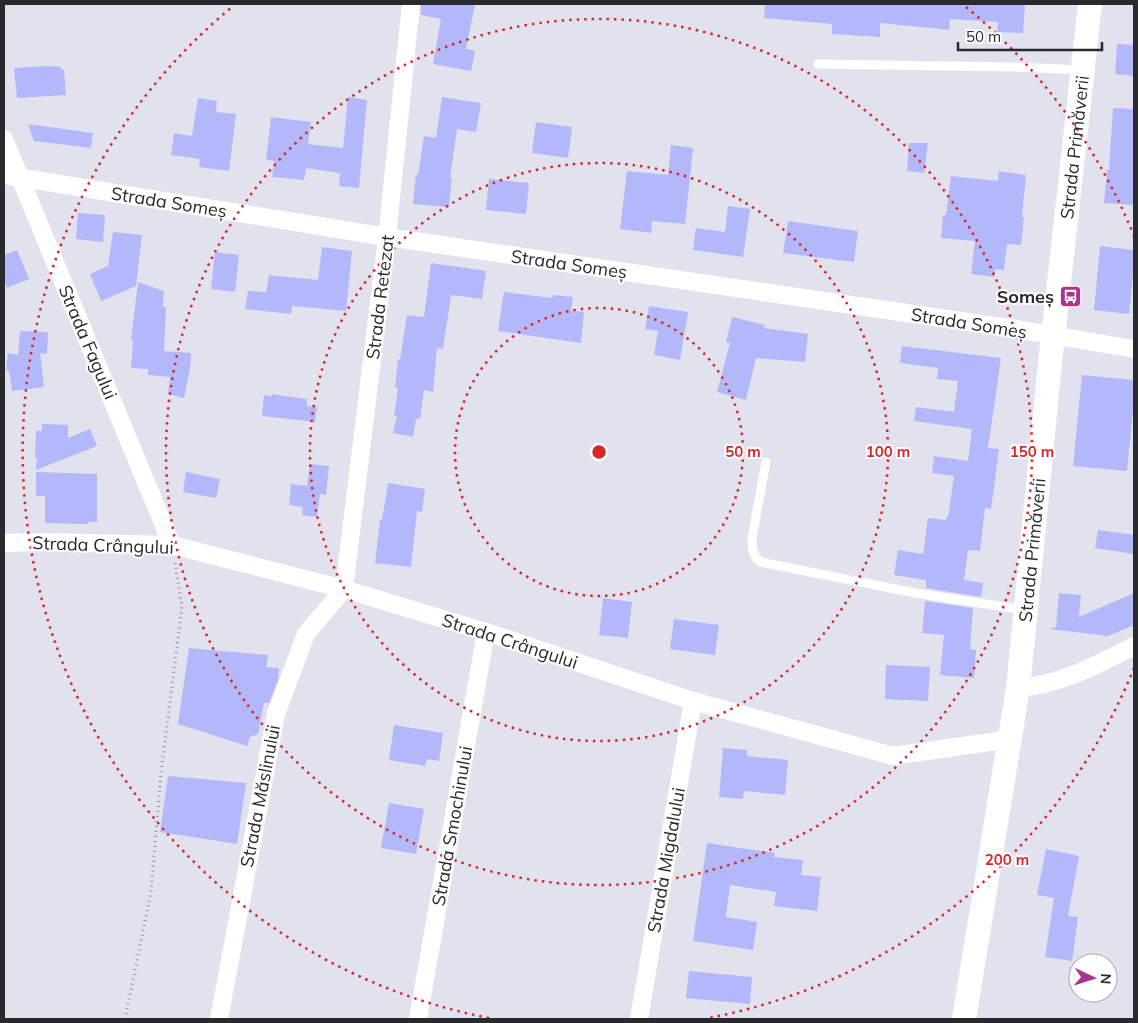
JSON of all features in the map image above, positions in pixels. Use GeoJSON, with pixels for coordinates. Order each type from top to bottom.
{"type":"FeatureCollection","features":[{"type":"Feature","properties":{"kind":"street","name":"Strada Retezat"},"geometry":{"type":"LineString","coordinates":[[344,589],[387,237],[411,4]]}},
{"type":"Feature","properties":{"kind":"street","name":"Strada Primăverii"},"geometry":{"type":"LineString","coordinates":[[964,1019],[1018,688],[1053,336],[1090,4]]}},
{"type":"Feature","properties":{"kind":"street","name":"Strada Fagului"},"geometry":{"type":"LineString","coordinates":[[4,139],[12,177],[172,545]]}},
{"type":"Feature","properties":{"kind":"street","name":"Strada Someș"},"geometry":{"type":"LineString","coordinates":[[12,177],[387,237],[1134,349]]}},
{"type":"Feature","properties":{"kind":"street","name":"Strada Crângului"},"geometry":{"type":"LineString","coordinates":[[4,543],[172,545],[344,589],[486,632],[693,701],[893,756],[1010,739]]}},
{"type":"Feature","properties":{"kind":"street","name":"Strada Măslinului"},"geometry":{"type":"LineString","coordinates":[[219,1019],[276,714],[306,634],[344,589]]}},
{"type":"Feature","properties":{"kind":"street","name":"Strada Smochinului"},"geometry":{"type":"LineString","coordinates":[[418,1019],[486,632]]}},
{"type":"Feature","properties":{"kind":"street"},"geometry":{"type":"LineString","coordinates":[[1018,688],[1040,686],[1087,670],[1134,646]]}},
{"type":"Feature","properties":{"kind":"street","name":"Strada Migdalului"},"geometry":{"type":"LineString","coordinates":[[639,1019],[693,701]]}},
{"type":"Feature","properties":{"kind":"lane"},"geometry":{"type":"LineString","coordinates":[[818,64],[1083,70]]}},
{"type":"Feature","properties":{"kind":"lane"},"geometry":{"type":"LineString","coordinates":[[766,462],[752,538],[754,556],[760,562],[915,593],[1026,610]]}},
{"type":"Feature","properties":{"kind":"path"},"geometry":{"type":"LineString","coordinates":[[125,1019],[151,892],[161,773],[182,607],[172,545]]}},
{"type":"Feature","properties":{"kind":"building"},"geometry":{"type":"Polygon","coordinates":[[[421,4],[475,4],[466,49],[475,51],[471,71],[433,64],[441,19],[421,15],[421,4]]]}},
{"type":"Feature","properties":{"kind":"building"},"geometry":{"type":"Polygon","coordinates":[[[765,4],[1025,4],[1023,33],[997,32],[998,22],[950,19],[949,30],[880,23],[880,37],[832,34],[832,24],[764,18],[765,4]]]}},
{"type":"Feature","properties":{"kind":"building"},"geometry":{"type":"Polygon","coordinates":[[[1117,44],[1134,45],[1134,76],[1115,74],[1117,44]]]}},
{"type":"Feature","properties":{"kind":"building"},"geometry":{"type":"Polygon","coordinates":[[[61,67],[61,70],[64,70],[66,95],[17,98],[14,68],[61,67]]]}},
{"type":"Feature","properties":{"kind":"building"},"geometry":{"type":"Polygon","coordinates":[[[348,97],[367,100],[359,188],[339,186],[340,173],[306,168],[304,180],[272,177],[274,161],[266,160],[271,117],[311,122],[308,144],[343,148],[348,97]]]}},
{"type":"Feature","properties":{"kind":"building"},"geometry":{"type":"Polygon","coordinates":[[[442,97],[481,103],[476,132],[457,129],[450,178],[452,178],[449,207],[413,204],[416,174],[418,175],[424,136],[436,138],[442,97]]]}},
{"type":"Feature","properties":{"kind":"building"},"geometry":{"type":"Polygon","coordinates":[[[198,98],[217,101],[216,112],[236,114],[229,171],[199,167],[200,159],[171,155],[174,133],[192,136],[198,98]]]}},
{"type":"Feature","properties":{"kind":"building"},"geometry":{"type":"Polygon","coordinates":[[[1113,108],[1134,109],[1134,205],[1104,203],[1107,170],[1109,170],[1113,108]]]}},
{"type":"Feature","properties":{"kind":"building"},"geometry":{"type":"Polygon","coordinates":[[[536,122],[572,127],[568,158],[532,153],[536,122]]]}},
{"type":"Feature","properties":{"kind":"building"},"geometry":{"type":"Polygon","coordinates":[[[28,124],[93,133],[91,148],[34,141],[28,124]]]}},
{"type":"Feature","properties":{"kind":"building"},"geometry":{"type":"Polygon","coordinates":[[[909,143],[928,143],[924,173],[907,171],[909,143]]]}},
{"type":"Feature","properties":{"kind":"building"},"geometry":{"type":"Polygon","coordinates":[[[671,145],[693,148],[685,224],[652,221],[651,233],[620,229],[627,171],[668,175],[671,145]]]}},
{"type":"Feature","properties":{"kind":"building"},"geometry":{"type":"Polygon","coordinates":[[[999,171],[1026,175],[1021,245],[1007,244],[1004,270],[995,269],[994,277],[971,274],[975,241],[941,238],[943,215],[946,215],[951,176],[998,181],[999,171]]]}},
{"type":"Feature","properties":{"kind":"building"},"geometry":{"type":"Polygon","coordinates":[[[489,179],[529,183],[526,214],[486,210],[489,179]]]}},
{"type":"Feature","properties":{"kind":"building"},"geometry":{"type":"Polygon","coordinates":[[[728,206],[750,209],[743,257],[693,250],[696,228],[725,232],[728,206]]]}},
{"type":"Feature","properties":{"kind":"building"},"geometry":{"type":"Polygon","coordinates":[[[78,213],[105,215],[103,242],[76,239],[78,213]]]}},
{"type":"Feature","properties":{"kind":"building"},"geometry":{"type":"Polygon","coordinates":[[[788,221],[858,231],[854,262],[783,253],[788,221]]]}},
{"type":"Feature","properties":{"kind":"building"},"geometry":{"type":"Polygon","coordinates":[[[113,232],[142,235],[136,286],[101,301],[90,274],[108,266],[113,232]]]}},
{"type":"Feature","properties":{"kind":"building"},"geometry":{"type":"Polygon","coordinates":[[[1100,246],[1134,250],[1129,314],[1094,310],[1100,246]]]}},
{"type":"Feature","properties":{"kind":"building"},"geometry":{"type":"Polygon","coordinates":[[[322,247],[352,251],[346,311],[292,306],[291,314],[245,309],[248,291],[266,292],[269,275],[318,280],[322,247]]]}},
{"type":"Feature","properties":{"kind":"building"},"geometry":{"type":"Polygon","coordinates":[[[17,250],[29,279],[7,288],[4,279],[4,255],[17,250]]]}},
{"type":"Feature","properties":{"kind":"building"},"geometry":{"type":"Polygon","coordinates":[[[215,252],[239,255],[235,292],[211,289],[215,252]]]}},
{"type":"Feature","properties":{"kind":"building"},"geometry":{"type":"Polygon","coordinates":[[[431,263],[486,271],[482,299],[451,295],[443,349],[437,348],[433,392],[424,390],[420,419],[416,419],[413,437],[393,433],[397,416],[394,416],[398,388],[395,387],[398,359],[400,360],[407,315],[424,317],[431,263]]]}},
{"type":"Feature","properties":{"kind":"building"},"geometry":{"type":"Polygon","coordinates":[[[138,282],[164,291],[163,307],[166,307],[164,351],[191,353],[184,398],[168,394],[170,377],[148,375],[148,369],[131,368],[133,339],[131,339],[138,282]]]}},
{"type":"Feature","properties":{"kind":"building"},"geometry":{"type":"Polygon","coordinates":[[[504,292],[552,298],[553,295],[573,297],[571,311],[584,312],[581,343],[498,331],[504,292]]]}},
{"type":"Feature","properties":{"kind":"building"},"geometry":{"type":"Polygon","coordinates":[[[649,306],[688,312],[680,360],[654,355],[658,331],[645,329],[649,306]]]}},
{"type":"Feature","properties":{"kind":"building"},"geometry":{"type":"Polygon","coordinates":[[[732,317],[765,325],[764,328],[808,334],[805,362],[756,358],[746,400],[717,392],[730,343],[726,342],[732,317]]]}},
{"type":"Feature","properties":{"kind":"building"},"geometry":{"type":"Polygon","coordinates":[[[20,331],[48,332],[47,354],[40,353],[44,387],[12,391],[9,371],[6,370],[8,353],[18,355],[20,331]]]}},
{"type":"Feature","properties":{"kind":"building"},"geometry":{"type":"Polygon","coordinates":[[[902,346],[1001,358],[988,448],[999,449],[991,509],[985,508],[980,551],[968,550],[964,580],[983,583],[981,597],[926,588],[926,580],[894,575],[898,550],[923,554],[928,518],[946,520],[948,517],[954,476],[932,473],[934,456],[968,461],[972,429],[914,421],[916,407],[954,412],[958,381],[937,379],[938,368],[900,363],[902,346]]]}},
{"type":"Feature","properties":{"kind":"building"},"geometry":{"type":"Polygon","coordinates":[[[1082,375],[1134,380],[1134,400],[1127,471],[1073,466],[1082,375]]]}},
{"type":"Feature","properties":{"kind":"building"},"geometry":{"type":"Polygon","coordinates":[[[272,394],[307,399],[307,406],[317,407],[315,422],[262,416],[264,395],[272,396],[272,394]]]}},
{"type":"Feature","properties":{"kind":"building"},"geometry":{"type":"Polygon","coordinates":[[[42,424],[68,425],[68,438],[90,429],[97,446],[36,470],[36,431],[42,431],[42,424]]]}},
{"type":"Feature","properties":{"kind":"building"},"geometry":{"type":"Polygon","coordinates":[[[310,464],[329,466],[326,495],[320,494],[317,517],[302,515],[303,507],[289,505],[291,484],[307,486],[310,464]]]}},
{"type":"Feature","properties":{"kind":"building"},"geometry":{"type":"Polygon","coordinates":[[[36,472],[97,474],[97,522],[88,522],[88,524],[45,523],[45,496],[36,496],[36,472]]]}},
{"type":"Feature","properties":{"kind":"building"},"geometry":{"type":"Polygon","coordinates":[[[186,472],[220,479],[216,498],[183,492],[186,472]]]}},
{"type":"Feature","properties":{"kind":"building"},"geometry":{"type":"Polygon","coordinates":[[[388,483],[425,489],[422,512],[417,511],[411,567],[375,563],[380,520],[382,520],[388,483]]]}},
{"type":"Feature","properties":{"kind":"building"},"geometry":{"type":"Polygon","coordinates":[[[1098,530],[1134,535],[1134,554],[1095,548],[1098,530]]]}},
{"type":"Feature","properties":{"kind":"building"},"geometry":{"type":"Polygon","coordinates":[[[1059,593],[1081,595],[1079,617],[1134,593],[1134,625],[1108,636],[1049,629],[1056,627],[1059,593]]]}},
{"type":"Feature","properties":{"kind":"building"},"geometry":{"type":"Polygon","coordinates":[[[603,598],[632,602],[628,638],[599,635],[603,598]]]}},
{"type":"Feature","properties":{"kind":"building"},"geometry":{"type":"Polygon","coordinates":[[[925,601],[973,608],[970,649],[976,650],[974,678],[940,675],[944,635],[922,633],[925,601]]]}},
{"type":"Feature","properties":{"kind":"building"},"geometry":{"type":"Polygon","coordinates":[[[674,619],[719,625],[715,655],[670,649],[674,619]]]}},
{"type":"Feature","properties":{"kind":"building"},"geometry":{"type":"Polygon","coordinates":[[[189,648],[268,655],[266,667],[279,668],[278,680],[269,703],[264,703],[258,734],[250,737],[247,746],[178,724],[189,648]]]}},
{"type":"Feature","properties":{"kind":"building"},"geometry":{"type":"Polygon","coordinates":[[[886,665],[930,667],[928,701],[885,699],[886,665]]]}},
{"type":"Feature","properties":{"kind":"building"},"geometry":{"type":"Polygon","coordinates":[[[394,725],[443,733],[439,761],[427,759],[425,766],[389,760],[394,725]]]}},
{"type":"Feature","properties":{"kind":"building"},"geometry":{"type":"Polygon","coordinates":[[[723,748],[747,750],[747,756],[788,760],[785,795],[744,791],[743,799],[719,797],[723,748]]]}},
{"type":"Feature","properties":{"kind":"building"},"geometry":{"type":"Polygon","coordinates":[[[168,776],[246,783],[237,844],[160,832],[168,776]]]}},
{"type":"Feature","properties":{"kind":"building"},"geometry":{"type":"Polygon","coordinates":[[[389,803],[424,809],[416,854],[381,848],[389,803]]]}},
{"type":"Feature","properties":{"kind":"building"},"geometry":{"type":"Polygon","coordinates":[[[707,843],[775,853],[774,857],[803,860],[801,875],[821,877],[817,911],[774,906],[776,892],[730,885],[726,917],[757,922],[753,950],[693,941],[707,843]]]}},
{"type":"Feature","properties":{"kind":"building"},"geometry":{"type":"Polygon","coordinates":[[[1046,849],[1079,856],[1068,916],[1078,917],[1073,953],[1068,953],[1068,960],[1045,957],[1054,898],[1037,895],[1046,849]]]}},
{"type":"Feature","properties":{"kind":"building"},"geometry":{"type":"Polygon","coordinates":[[[689,971],[752,977],[750,1004],[686,998],[689,971]]]}},
{"type":"Feature","properties":{"kind":"place","name":"Someș"},"geometry":{"type":"Point","coordinates":[1070,296]}}]}
